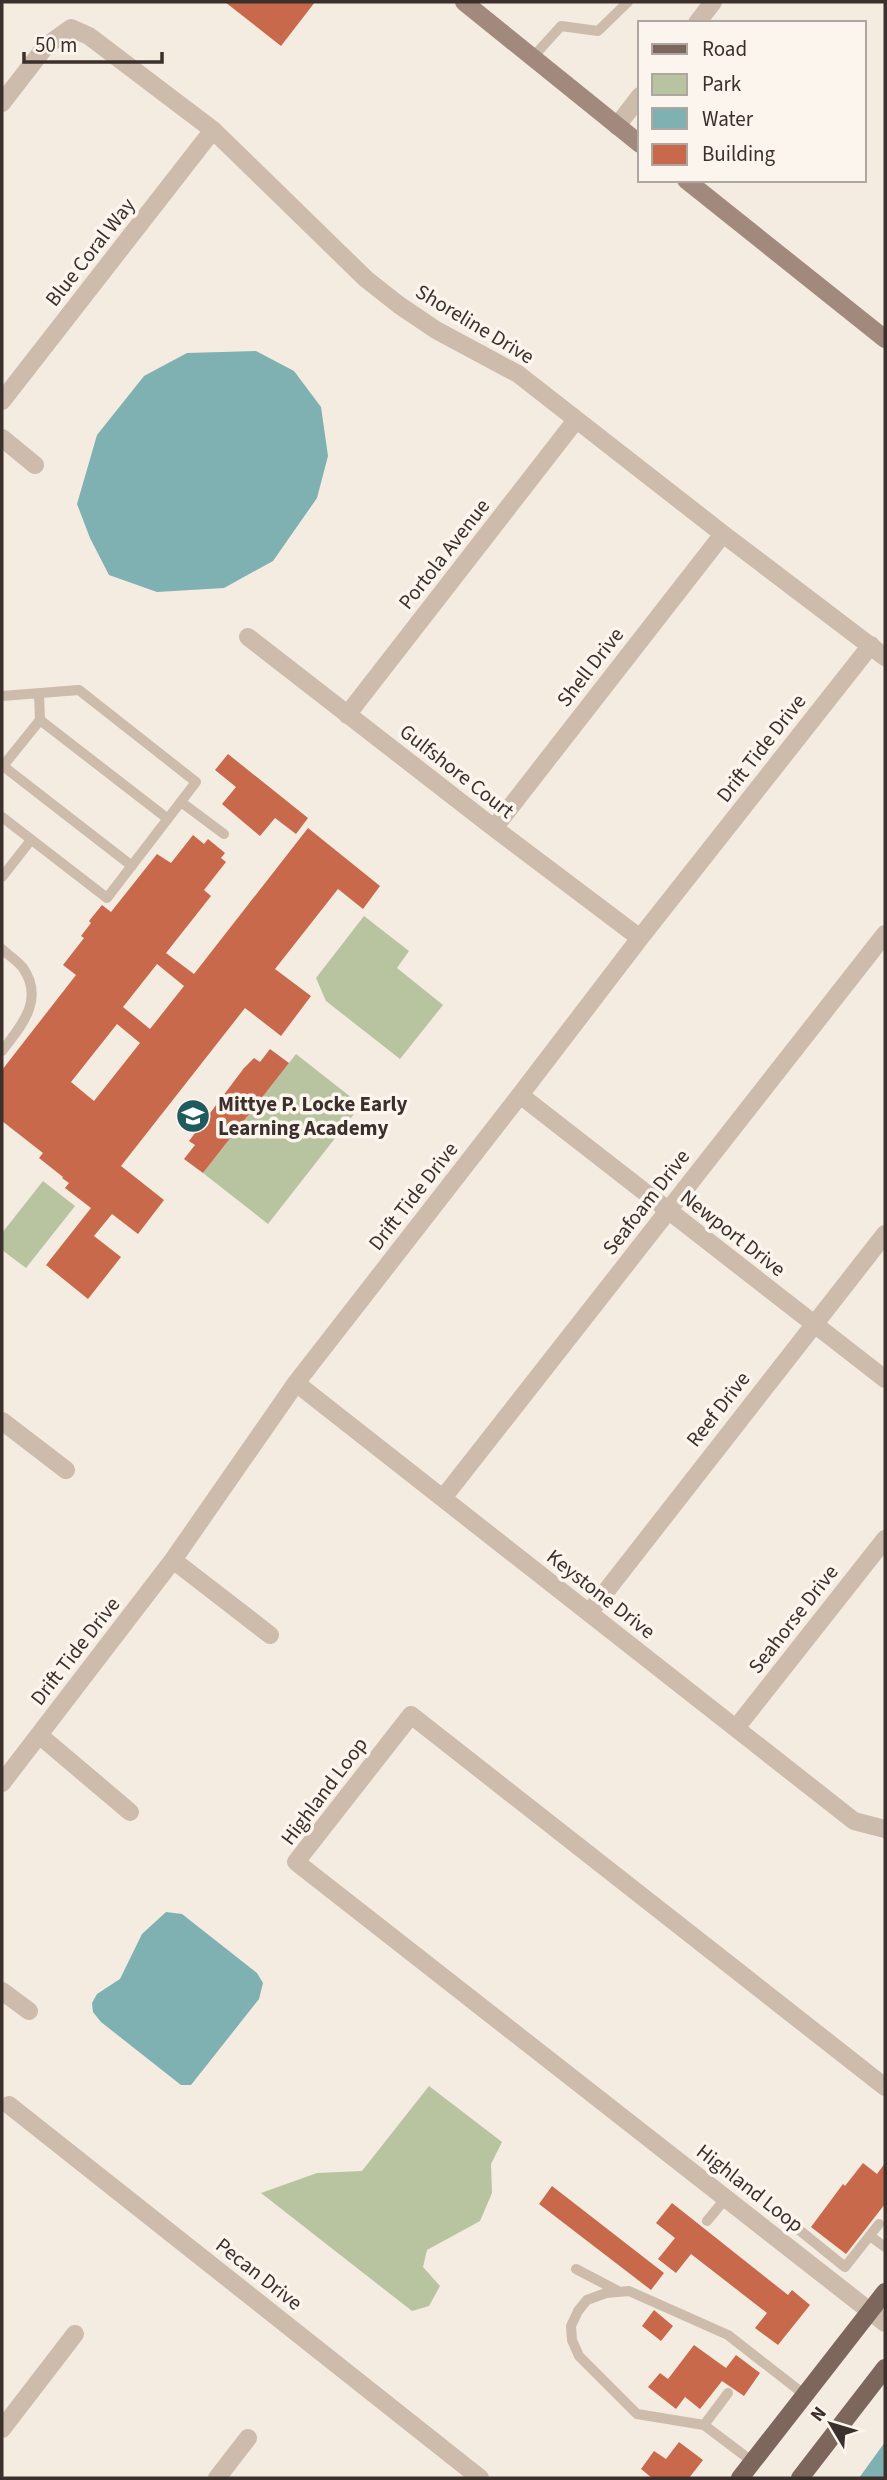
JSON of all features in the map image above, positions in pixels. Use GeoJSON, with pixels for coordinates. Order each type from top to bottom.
{"type":"FeatureCollection","features":[{"type":"Feature","properties":{"kind":"main road"},"geometry":{"type":"LineString","coordinates":[[464,2],[638,142]]}},
{"type":"Feature","properties":{"kind":"main road"},"geometry":{"type":"LineString","coordinates":[[688,182],[885,339]]}},
{"type":"Feature","properties":{"kind":"main road"},"geometry":{"type":"LineString","coordinates":[[740,2478],[885,2292]]}},
{"type":"Feature","properties":{"kind":"main road"},"geometry":{"type":"LineString","coordinates":[[800,2478],[885,2368]]}},
{"type":"Feature","properties":{"kind":"street"},"geometry":{"type":"LineString","coordinates":[[699,21],[713,2]]}},
{"type":"Feature","properties":{"kind":"street","name":"Shoreline Drive"},"geometry":{"type":"LineString","coordinates":[[2,103],[46,46],[71,28],[89,36],[213,130],[366,279],[436,330],[518,374],[885,657]]}},
{"type":"Feature","properties":{"kind":"street"},"geometry":{"type":"LineString","coordinates":[[617,126],[638,99]]}},
{"type":"Feature","properties":{"kind":"street","name":"Blue Coral Way"},"geometry":{"type":"LineString","coordinates":[[2,401],[213,130]]}},
{"type":"Feature","properties":{"kind":"street","name":"Portola Avenue"},"geometry":{"type":"LineString","coordinates":[[347,715],[576,420]]}},
{"type":"Feature","properties":{"kind":"street"},"geometry":{"type":"LineString","coordinates":[[2,439],[36,465]]}},
{"type":"Feature","properties":{"kind":"street","name":"Shell Drive"},"geometry":{"type":"LineString","coordinates":[[494,828],[723,534]]}},
{"type":"Feature","properties":{"kind":"street","name":"Gulfshore Court"},"geometry":{"type":"LineString","coordinates":[[248,637],[640,938]]}},
{"type":"Feature","properties":{"kind":"street","name":"Drift Tide Drive"},"geometry":{"type":"LineString","coordinates":[[2,1783],[173,1560],[296,1383],[640,938],[871,645]]}},
{"type":"Feature","properties":{"kind":"street","name":"Seafoam Drive"},"geometry":{"type":"LineString","coordinates":[[443,1498],[885,934]]}},
{"type":"Feature","properties":{"kind":"street","name":"Newport Drive"},"geometry":{"type":"LineString","coordinates":[[520,1095],[885,1379]]}},
{"type":"Feature","properties":{"kind":"street","name":"Reef Drive"},"geometry":{"type":"LineString","coordinates":[[589,1612],[885,1234]]}},
{"type":"Feature","properties":{"kind":"street","name":"Keystone Drive"},"geometry":{"type":"LineString","coordinates":[[296,1383],[854,1821],[885,1830]]}},
{"type":"Feature","properties":{"kind":"street"},"geometry":{"type":"LineString","coordinates":[[2,1422],[66,1470]]}},
{"type":"Feature","properties":{"kind":"street","name":"Seahorse Drive"},"geometry":{"type":"LineString","coordinates":[[736,1728],[885,1539]]}},
{"type":"Feature","properties":{"kind":"street"},"geometry":{"type":"LineString","coordinates":[[173,1560],[270,1635]]}},
{"type":"Feature","properties":{"kind":"street","name":"Highland Loop"},"geometry":{"type":"LineString","coordinates":[[885,2087],[411,1715],[296,1862],[885,2323]]}},
{"type":"Feature","properties":{"kind":"street"},"geometry":{"type":"LineString","coordinates":[[39,1735],[130,1812]]}},
{"type":"Feature","properties":{"kind":"street"},"geometry":{"type":"LineString","coordinates":[[2,1991],[29,2011]]}},
{"type":"Feature","properties":{"kind":"street","name":"Pecan Drive"},"geometry":{"type":"LineString","coordinates":[[9,2105],[480,2478]]}},
{"type":"Feature","properties":{"kind":"street"},"geometry":{"type":"LineString","coordinates":[[2,2429],[75,2334]]}},
{"type":"Feature","properties":{"kind":"street"},"geometry":{"type":"LineString","coordinates":[[217,2478],[248,2438]]}},
{"type":"Feature","properties":{"kind":"lane"},"geometry":{"type":"LineString","coordinates":[[533,57],[561,26],[598,31],[628,2]]}},
{"type":"Feature","properties":{"kind":"lane"},"geometry":{"type":"LineString","coordinates":[[2,696],[79,691],[196,782],[107,898],[2,817]]}},
{"type":"Feature","properties":{"kind":"lane"},"geometry":{"type":"LineString","coordinates":[[40,694],[40,720],[3,766],[132,866]]}},
{"type":"Feature","properties":{"kind":"lane"},"geometry":{"type":"LineString","coordinates":[[40,720],[168,819]]}},
{"type":"Feature","properties":{"kind":"lane"},"geometry":{"type":"LineString","coordinates":[[181,802],[224,835]]}},
{"type":"Feature","properties":{"kind":"lane"},"geometry":{"type":"LineString","coordinates":[[2,877],[31,840]]}},
{"type":"Feature","properties":{"kind":"lane"},"geometry":{"type":"LineString","coordinates":[[2,950],[22,967],[30,985],[32,1004],[2,1051]]}},
{"type":"Feature","properties":{"kind":"lane"},"geometry":{"type":"LineString","coordinates":[[707,2221],[726,2198]]}},
{"type":"Feature","properties":{"kind":"lane"},"geometry":{"type":"LineString","coordinates":[[797,2229],[845,2267],[879,2224]]}},
{"type":"Feature","properties":{"kind":"lane"},"geometry":{"type":"LineString","coordinates":[[870,2235],[885,2247]]}},
{"type":"Feature","properties":{"kind":"lane"},"geometry":{"type":"LineString","coordinates":[[807,2262],[820,2247]]}},
{"type":"Feature","properties":{"kind":"lane"},"geometry":{"type":"LineString","coordinates":[[576,2269],[619,2291]]}},
{"type":"Feature","properties":{"kind":"lane"},"geometry":{"type":"LineString","coordinates":[[753,2462],[704,2424],[637,2414],[579,2356],[572,2340],[571,2326],[578,2311],[587,2300],[606,2293],[629,2291],[728,2335],[805,2395]]}},
{"type":"Feature","properties":{"kind":"lane"},"geometry":{"type":"LineString","coordinates":[[704,2424],[728,2393]]}},
{"type":"Feature","properties":{"kind":"green space"},"geometry":{"type":"Polygon","coordinates":[[[364,916],[409,951],[397,968],[443,1005],[400,1059],[326,1001],[316,978],[364,916]]]}},
{"type":"Feature","properties":{"kind":"green space"},"geometry":{"type":"Polygon","coordinates":[[[296,1054],[361,1105],[268,1224],[203,1173],[296,1054]]]}},
{"type":"Feature","properties":{"kind":"green space"},"geometry":{"type":"Polygon","coordinates":[[[43,1181],[75,1206],[26,1268],[2,1250],[2,1233],[43,1181]]]}},
{"type":"Feature","properties":{"kind":"green space"},"geometry":{"type":"Polygon","coordinates":[[[429,2086],[502,2142],[491,2164],[492,2193],[480,2221],[427,2250],[423,2267],[440,2286],[429,2306],[412,2311],[261,2193],[317,2173],[362,2171],[429,2086]]]}},
{"type":"Feature","properties":{"kind":"water"},"geometry":{"type":"Polygon","coordinates":[[[256,351],[294,371],[321,407],[328,456],[317,498],[273,561],[224,588],[157,592],[109,575],[90,538],[77,504],[97,435],[144,376],[187,353],[256,351]]]}},
{"type":"Feature","properties":{"kind":"water"},"geometry":{"type":"Polygon","coordinates":[[[166,1912],[182,1914],[257,1973],[263,1983],[259,1999],[191,2085],[181,2085],[101,2022],[93,2012],[92,2003],[97,1994],[120,1979],[142,1934],[166,1912]]]}},
{"type":"Feature","properties":{"kind":"water"},"geometry":{"type":"Polygon","coordinates":[[[885,2442],[885,2478],[859,2478],[885,2442]]]}},
{"type":"Feature","properties":{"kind":"building"},"geometry":{"type":"Polygon","coordinates":[[[225,2],[315,2],[281,46],[225,2]]]}},
{"type":"Feature","properties":{"kind":"building"},"geometry":{"type":"Polygon","coordinates":[[[228,754],[308,818],[296,834],[275,818],[260,836],[222,804],[236,787],[215,770],[228,754]]]}},
{"type":"Feature","properties":{"kind":"building"},"geometry":{"type":"Polygon","coordinates":[[[308,828],[380,886],[363,909],[338,889],[275,969],[311,996],[281,1036],[245,1008],[121,1166],[164,1200],[138,1234],[112,1214],[94,1236],[121,1257],[88,1299],[46,1265],[91,1208],[65,1188],[69,1183],[39,1158],[43,1153],[2,1121],[2,1070],[76,975],[63,965],[84,938],[81,936],[91,923],[89,921],[102,905],[111,912],[157,854],[171,863],[193,835],[204,844],[208,839],[225,853],[221,858],[226,862],[204,890],[211,896],[166,953],[194,974],[308,828]],[[157,964],[123,1007],[150,1029],[184,986],[157,964]],[[117,1024],[71,1082],[94,1101],[140,1043],[117,1024]]]}},
{"type":"Feature","properties":{"kind":"building"},"geometry":{"type":"Polygon","coordinates":[[[270,1049],[289,1063],[203,1173],[184,1159],[195,1145],[189,1141],[244,1068],[254,1058],[260,1062],[270,1049]]]}},
{"type":"Feature","properties":{"kind":"building"},"geometry":{"type":"Polygon","coordinates":[[[863,2163],[877,2174],[885,2163],[885,2204],[846,2254],[811,2227],[843,2184],[845,2186],[863,2163]]]}},
{"type":"Feature","properties":{"kind":"building"},"geometry":{"type":"Polygon","coordinates":[[[552,2186],[664,2273],[651,2290],[539,2204],[552,2186]]]}},
{"type":"Feature","properties":{"kind":"building"},"geometry":{"type":"Polygon","coordinates":[[[672,2203],[788,2295],[792,2290],[810,2305],[778,2345],[755,2328],[767,2313],[691,2254],[676,2273],[658,2259],[675,2238],[656,2223],[672,2203]]]}},
{"type":"Feature","properties":{"kind":"building"},"geometry":{"type":"Polygon","coordinates":[[[654,2310],[673,2326],[661,2341],[642,2326],[654,2310]]]}},
{"type":"Feature","properties":{"kind":"building"},"geometry":{"type":"Polygon","coordinates":[[[694,2345],[726,2368],[736,2355],[760,2373],[744,2396],[722,2381],[700,2409],[685,2397],[676,2409],[648,2387],[660,2373],[668,2379],[694,2345]]]}},
{"type":"Feature","properties":{"kind":"building"},"geometry":{"type":"Polygon","coordinates":[[[679,2442],[703,2460],[689,2478],[652,2478],[641,2469],[654,2451],[666,2459],[679,2442]]]}},
{"type":"Feature","properties":{"kind":"place","name":"Mittye P. Locke Early Learning Academy"},"geometry":{"type":"Point","coordinates":[193,1116]}}]}
